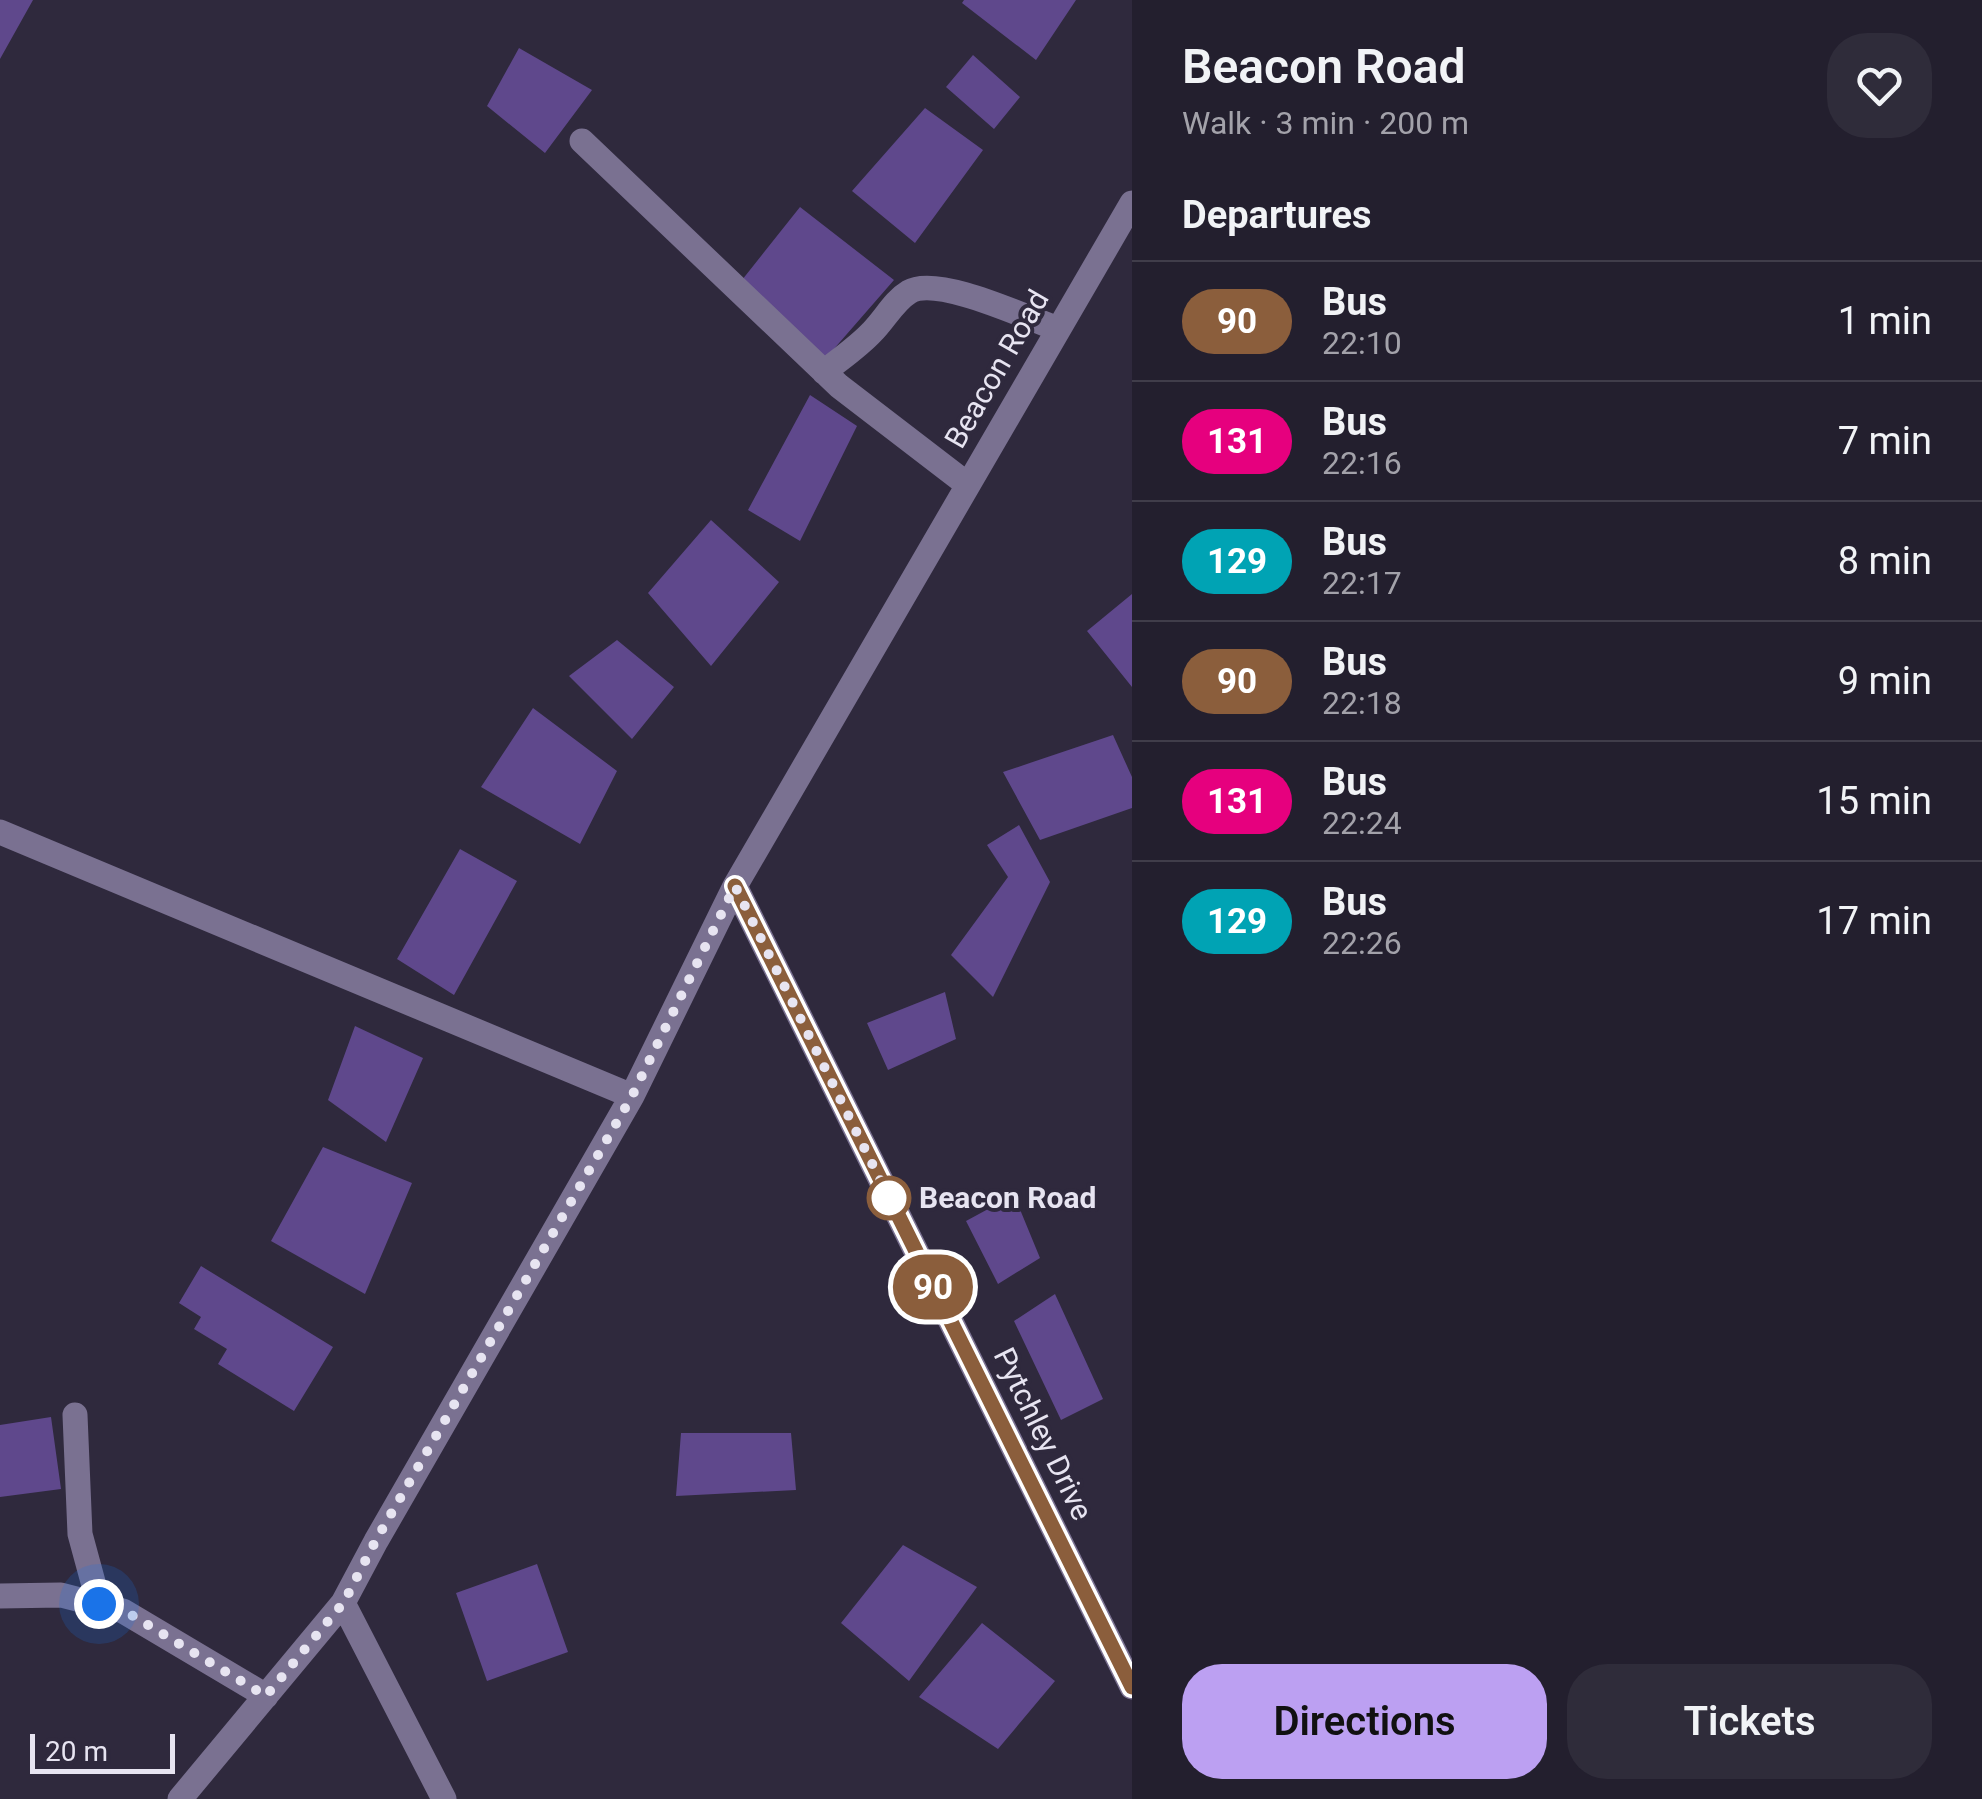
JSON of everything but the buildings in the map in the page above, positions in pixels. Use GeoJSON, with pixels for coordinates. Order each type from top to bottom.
{"type":"FeatureCollection","features":[{"type":"Feature","properties":{"kind":"street"},"geometry":{"type":"LineString","coordinates":[[582,141],[824,372],[968,485]]}},
{"type":"Feature","properties":{"kind":"street","name":"Beacon Road"},"geometry":{"type":"LineString","coordinates":[[180,1799],[344,1602],[632,1096],[735,886],[1132,203]]}},
{"type":"Feature","properties":{"kind":"street"},"geometry":{"type":"LineString","coordinates":[[824,372],[870,335],[897,302],[912,290],[931,286],[953,290],[1058,329]]}},
{"type":"Feature","properties":{"kind":"street"},"geometry":{"type":"LineString","coordinates":[[0,832],[632,1096]]}},
{"type":"Feature","properties":{"kind":"street","name":"Pytchley Drive"},"geometry":{"type":"LineString","coordinates":[[735,886],[1132,1687]]}},
{"type":"Feature","properties":{"kind":"street"},"geometry":{"type":"LineString","coordinates":[[75,1415],[80,1534],[99,1604]]}},
{"type":"Feature","properties":{"kind":"street"},"geometry":{"type":"LineString","coordinates":[[0,1596],[61,1595],[123,1610],[266,1696]]}},
{"type":"Feature","properties":{"kind":"street"},"geometry":{"type":"LineString","coordinates":[[344,1602],[444,1799]]}},
{"type":"Feature","properties":{"kind":"bus line","name":"90"},"geometry":{"type":"LineString","coordinates":[[735,886],[1132,1687]]}},
{"type":"Feature","properties":{"kind":"place","name":"Beacon Road"},"geometry":{"type":"Point","coordinates":[889,1198]}},
{"type":"Feature","properties":{"kind":"route"},"geometry":{"type":"LineString","coordinates":[[99,1604],[123,1610],[266,1696],[344,1602],[632,1096],[735,886],[889,1198]]}}]}
